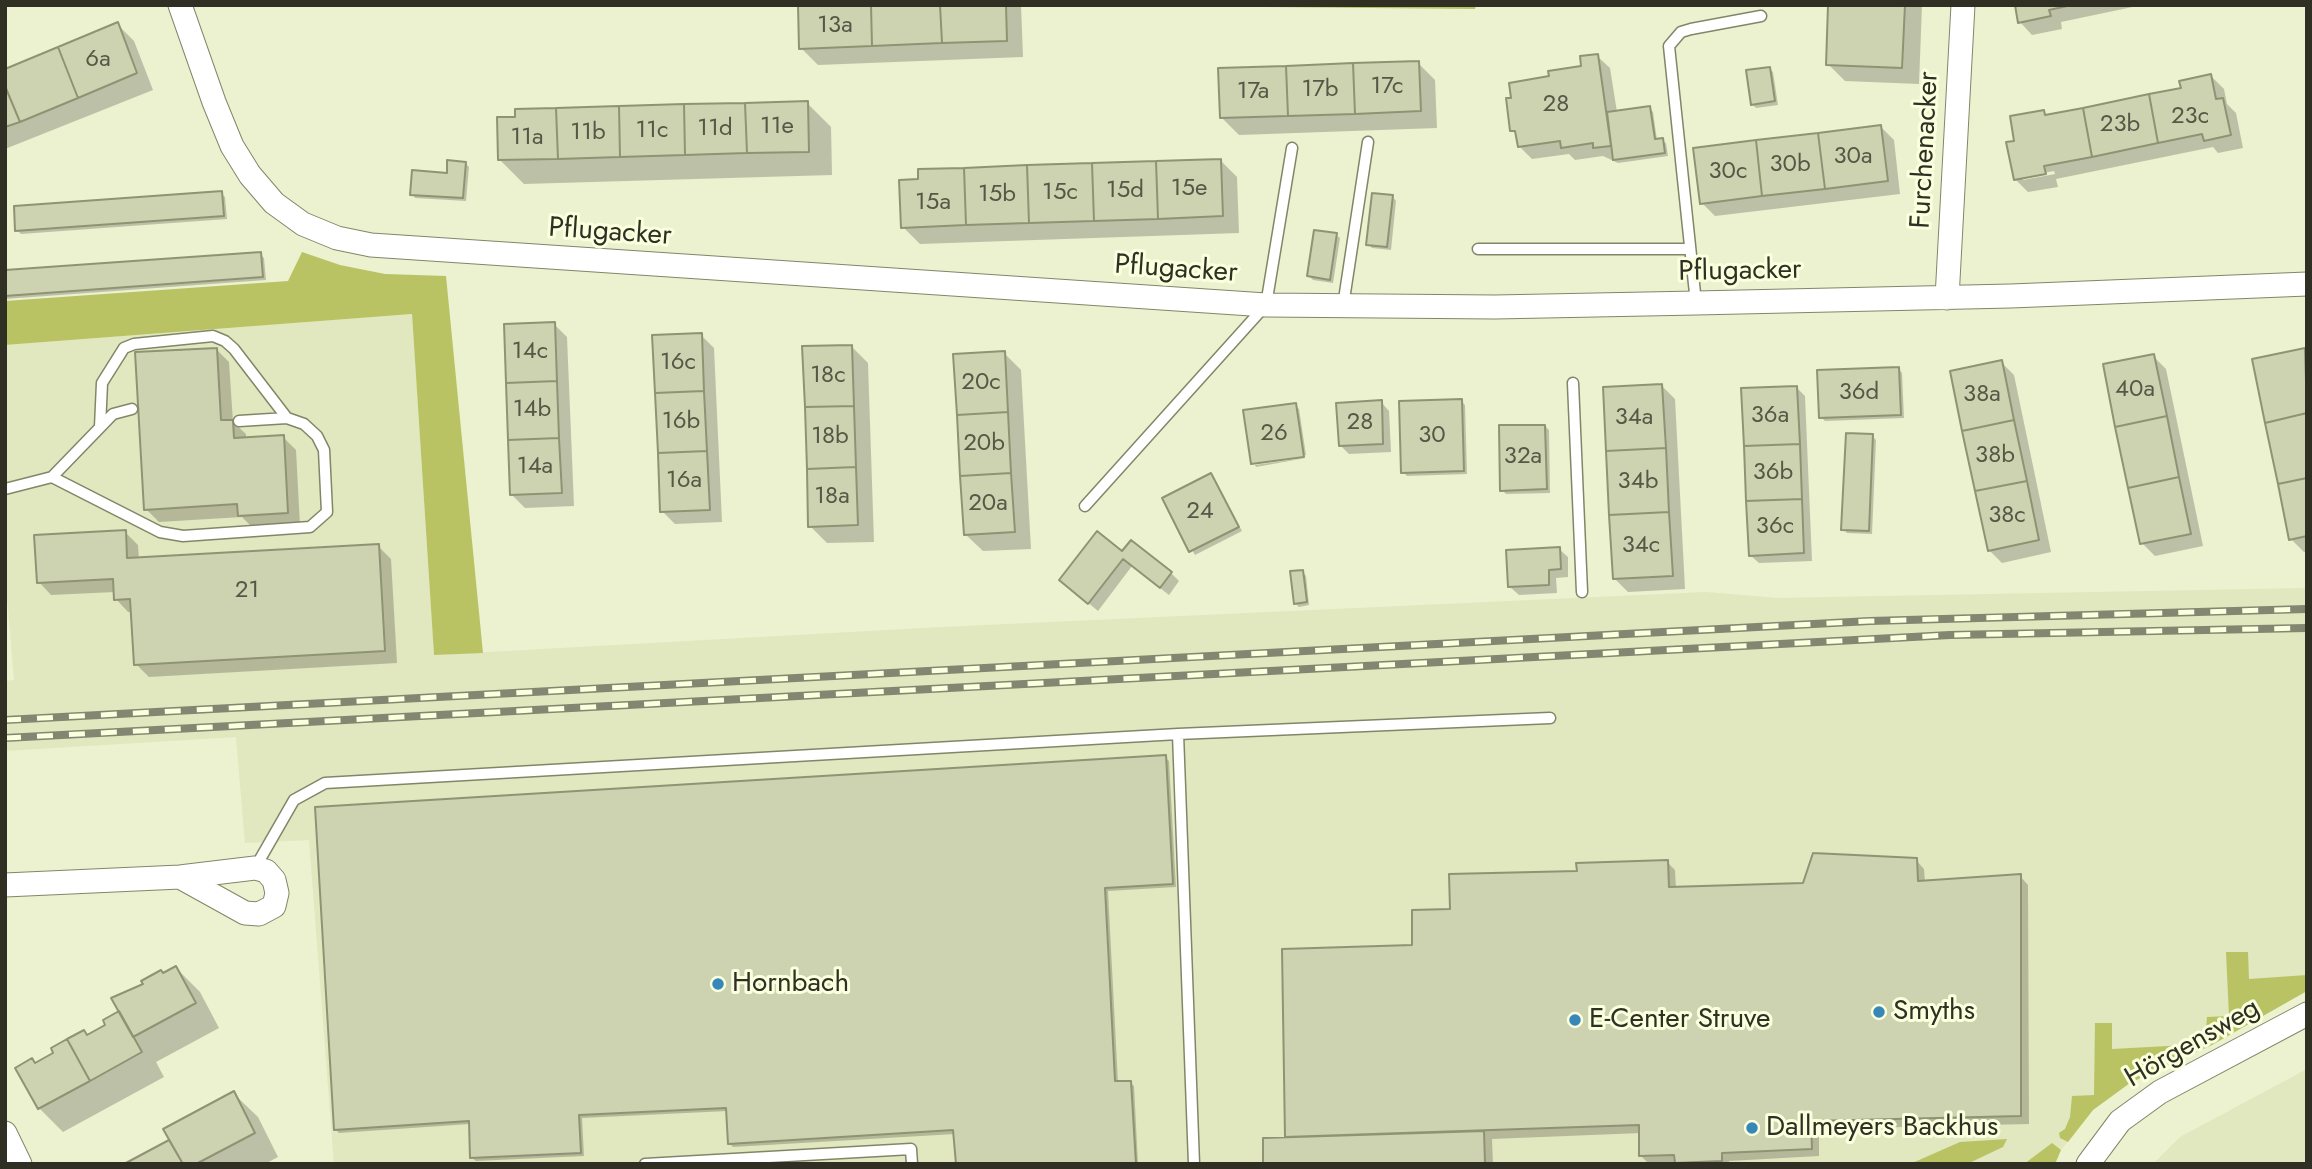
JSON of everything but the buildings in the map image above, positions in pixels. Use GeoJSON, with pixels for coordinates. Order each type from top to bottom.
{"type":"FeatureCollection","features":[{"type":"Feature","properties":{"kind":"street","name":"Pflugacker"},"geometry":{"type":"LineString","coordinates":[[180,5],[214,103],[232,146],[250,176],[284,210],[303,224],[337,238],[420,250],[1266,305],[1696,303],[1947,298],[2307,284]]}},
{"type":"Feature","properties":{"kind":"street","name":"Furchenacker"},"geometry":{"type":"LineString","coordinates":[[1947,298],[1963,5]]}},
{"type":"Feature","properties":{"kind":"street"},"geometry":{"type":"LineString","coordinates":[[5,886],[180,877],[255,868],[266,872],[274,880],[277,893],[274,906],[260,914],[245,913],[180,877]]}},
{"type":"Feature","properties":{"kind":"street","name":"Hörgensweg"},"geometry":{"type":"LineString","coordinates":[[2088,1164],[2120,1121],[2161,1092],[2307,1014]]}},
{"type":"Feature","properties":{"kind":"street"},"geometry":{"type":"LineString","coordinates":[[5,1133],[20,1164]]}},
{"type":"Feature","properties":{"kind":"lane"},"geometry":{"type":"LineString","coordinates":[[1696,303],[1669,46],[1681,32],[1761,16]]}},
{"type":"Feature","properties":{"kind":"lane"},"geometry":{"type":"LineString","coordinates":[[1343,306],[1368,142]]}},
{"type":"Feature","properties":{"kind":"lane"},"geometry":{"type":"LineString","coordinates":[[1085,506],[1266,305],[1292,148]]}},
{"type":"Feature","properties":{"kind":"lane"},"geometry":{"type":"LineString","coordinates":[[1478,249],[1690,249]]}},
{"type":"Feature","properties":{"kind":"lane"},"geometry":{"type":"LineString","coordinates":[[100,428],[102,383],[124,348],[134,344],[213,337],[225,341],[234,349],[287,418]]}},
{"type":"Feature","properties":{"kind":"lane"},"geometry":{"type":"LineString","coordinates":[[1573,383],[1583,592]]}},
{"type":"Feature","properties":{"kind":"lane"},"geometry":{"type":"LineString","coordinates":[[5,489],[52,477],[113,414],[132,409]]}},
{"type":"Feature","properties":{"kind":"lane"},"geometry":{"type":"LineString","coordinates":[[52,477],[160,532],[183,536],[310,527],[327,512],[324,450],[317,436],[304,424],[287,418],[239,421]]}},
{"type":"Feature","properties":{"kind":"lane"},"geometry":{"type":"LineString","coordinates":[[255,868],[294,800],[325,783],[1178,734],[1550,718]]}},
{"type":"Feature","properties":{"kind":"lane"},"geometry":{"type":"LineString","coordinates":[[1178,734],[1194,1164]]}},
{"type":"Feature","properties":{"kind":"lane"},"geometry":{"type":"LineString","coordinates":[[645,1164],[911,1149],[912,1164]]}},
{"type":"Feature","properties":{"kind":"shaded area"},"geometry":{"type":"Polygon","coordinates":[[[412,314],[434,655],[942,627],[1706,592],[1777,598],[2307,588],[2307,989],[2130,1083],[2093,1110],[2061,1150],[2055,1164],[334,1164],[309,840],[245,843],[236,737],[5,751],[5,681],[14,680],[5,574],[5,345],[412,314]]]}},
{"type":"Feature","properties":{"kind":"shaded area"},"geometry":{"type":"Polygon","coordinates":[[[2307,1069],[2307,1164],[2153,1164],[2180,1137],[2307,1069]]]}},
{"type":"Feature","properties":{"kind":"green space"},"geometry":{"type":"Polygon","coordinates":[[[1056,5],[1476,5],[1475,9],[1056,5]]]}},
{"type":"Feature","properties":{"kind":"green space"},"geometry":{"type":"Polygon","coordinates":[[[302,252],[340,265],[385,274],[446,276],[483,653],[434,655],[412,314],[5,345],[5,301],[288,281],[302,252]]]}},
{"type":"Feature","properties":{"kind":"green space"},"geometry":{"type":"Polygon","coordinates":[[[2226,952],[2248,952],[2249,979],[2307,975],[2307,991],[2212,1045],[2130,1083],[2093,1110],[2068,1142],[2060,1138],[2059,1133],[2065,1129],[2070,1117],[2072,1096],[2094,1095],[2095,1023],[2112,1023],[2112,1049],[2205,1044],[2207,1017],[2229,1016],[2226,952]]]}},
{"type":"Feature","properties":{"kind":"green space"},"geometry":{"type":"Polygon","coordinates":[[[2007,1139],[2003,1147],[1967,1164],[1910,1164],[1960,1142],[2007,1139]]]}},
{"type":"Feature","properties":{"kind":"green space"},"geometry":{"type":"Polygon","coordinates":[[[2052,1143],[2061,1150],[2055,1164],[2024,1164],[2052,1143]]]}},
{"type":"Feature","properties":{"kind":"railway"},"geometry":{"type":"LineString","coordinates":[[5,720],[1870,621],[2307,609]]}},
{"type":"Feature","properties":{"kind":"railway"},"geometry":{"type":"LineString","coordinates":[[5,738],[1950,635],[2307,628]]}},
{"type":"Feature","properties":{"kind":"place","name":"Hornbach"},"geometry":{"type":"Point","coordinates":[718,984]}},
{"type":"Feature","properties":{"kind":"place","name":"Smyths"},"geometry":{"type":"Point","coordinates":[1879,1012]}},
{"type":"Feature","properties":{"kind":"place","name":"E-Center Struve"},"geometry":{"type":"Point","coordinates":[1575,1020]}},
{"type":"Feature","properties":{"kind":"place","name":"Dallmeyers Backhus"},"geometry":{"type":"Point","coordinates":[1752,1128]}}]}
